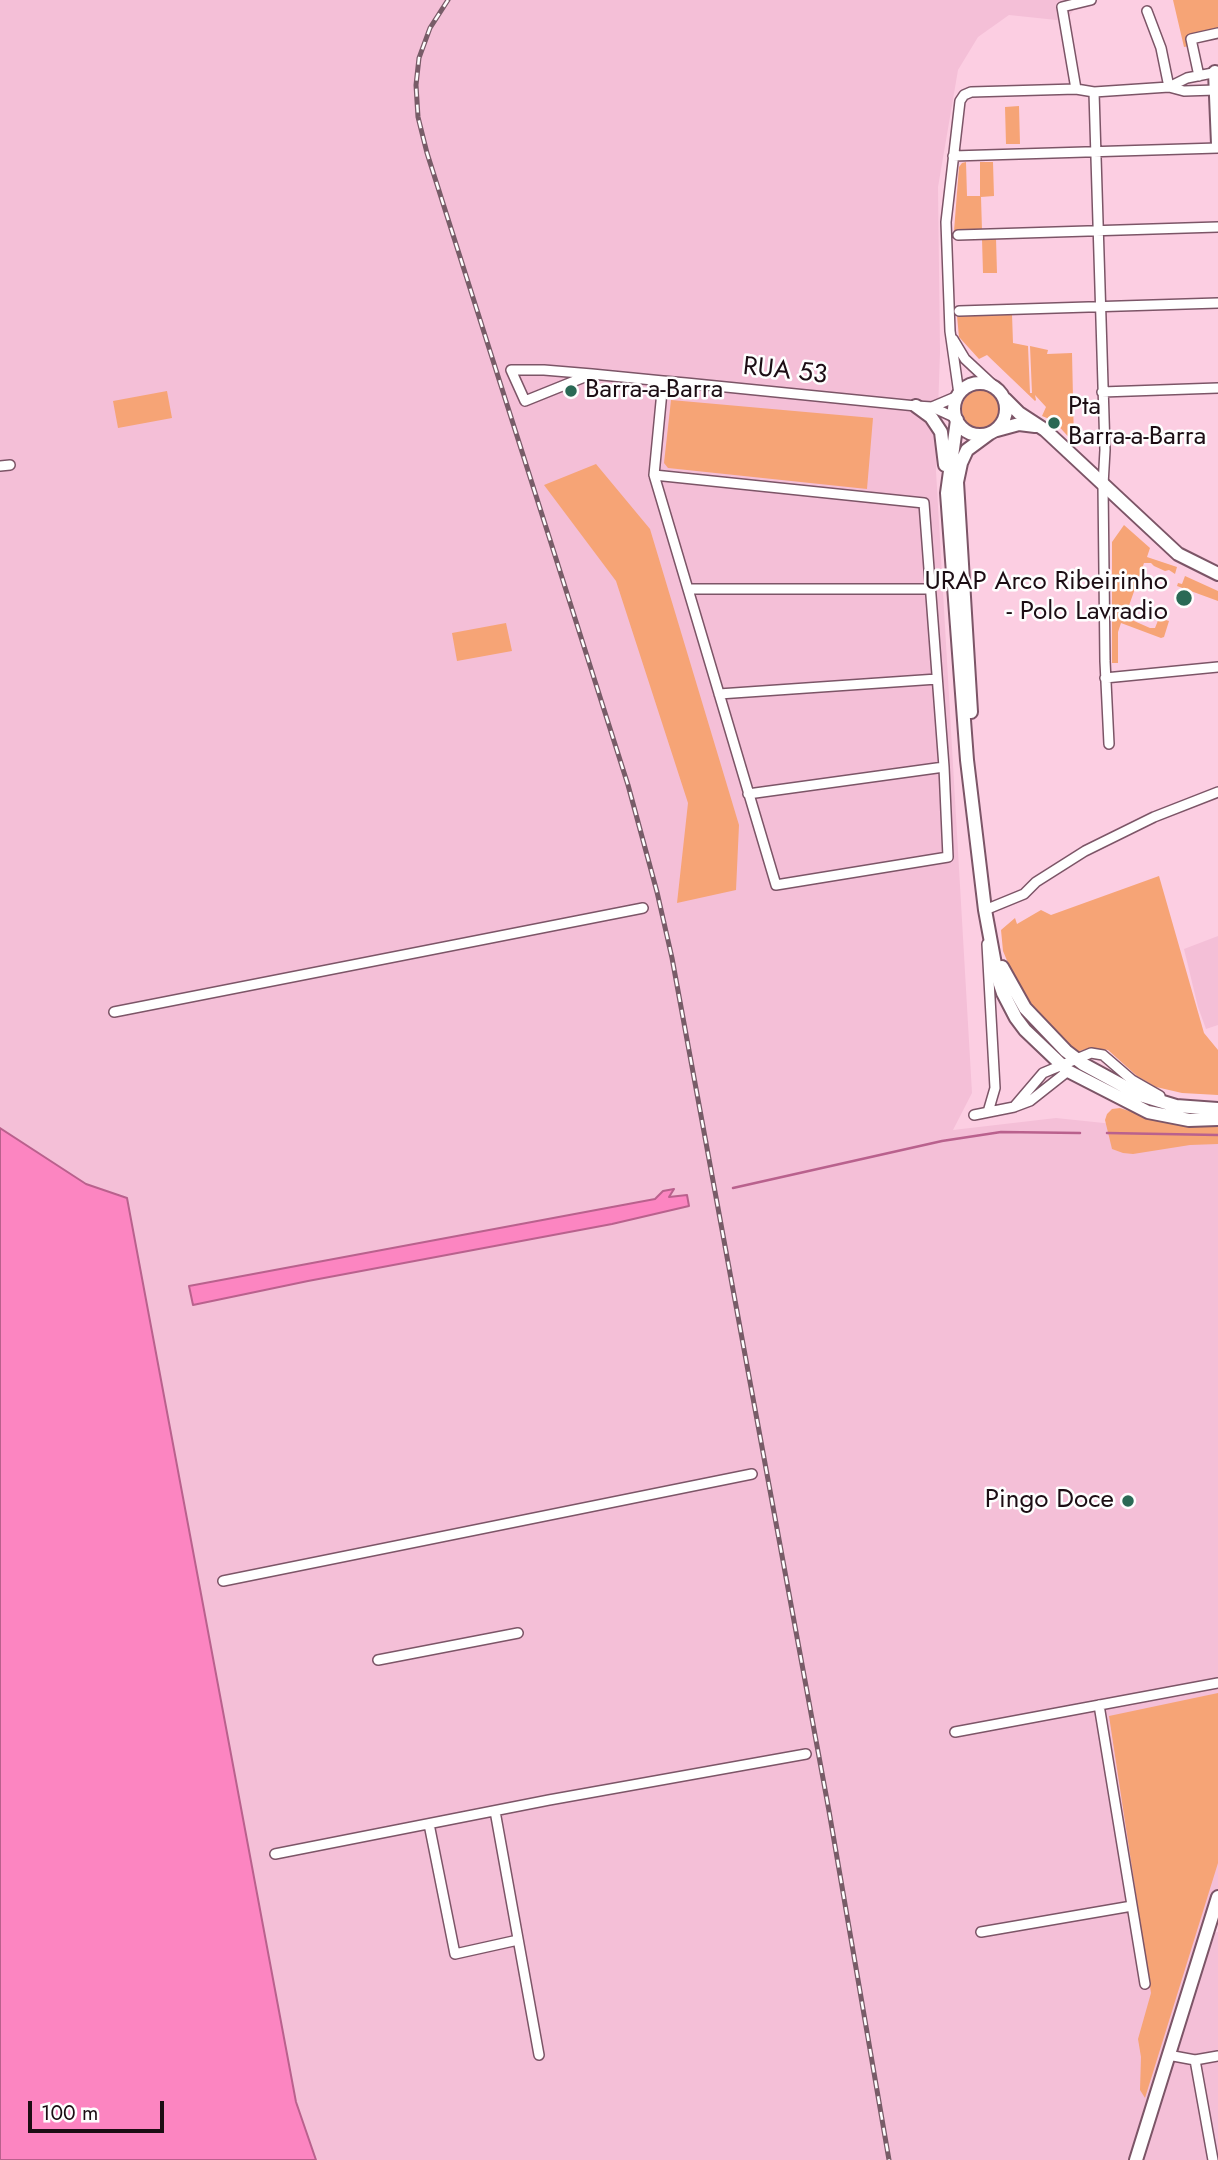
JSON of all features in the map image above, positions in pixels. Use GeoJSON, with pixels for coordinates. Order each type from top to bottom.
{"type":"FeatureCollection","features":[{"type":"Feature","properties":{"kind":"street"},"geometry":{"type":"LineString","coordinates":[[1076,89],[1062,7],[1091,0]]}},
{"type":"Feature","properties":{"kind":"street"},"geometry":{"type":"LineString","coordinates":[[1147,11],[1161,48],[1169,87]]}},
{"type":"Feature","properties":{"kind":"street"},"geometry":{"type":"LineString","coordinates":[[1199,76],[1191,39],[1218,33]]}},
{"type":"Feature","properties":{"kind":"street"},"geometry":{"type":"LineString","coordinates":[[953,156],[1218,146],[1217,72],[1187,78],[1169,87]]}},
{"type":"Feature","properties":{"kind":"street"},"geometry":{"type":"LineString","coordinates":[[946,482],[954,446],[954,410],[958,395],[950,331],[946,222],[960,101],[964,95],[971,92],[1076,89],[1094,92],[1169,87],[1184,91],[1216,90]]}},
{"type":"Feature","properties":{"kind":"street"},"geometry":{"type":"LineString","coordinates":[[1094,92],[1105,450],[1105,678],[1109,744]]}},
{"type":"Feature","properties":{"kind":"street"},"geometry":{"type":"LineString","coordinates":[[958,235],[1218,227]]}},
{"type":"Feature","properties":{"kind":"street"},"geometry":{"type":"LineString","coordinates":[[959,311],[1218,303]]}},
{"type":"Feature","properties":{"kind":"street"},"geometry":{"type":"LineString","coordinates":[[950,331],[965,359],[1019,413],[1045,430],[1178,554],[1218,574]]}},
{"type":"Feature","properties":{"kind":"street","name":"RUA 53"},"geometry":{"type":"LineString","coordinates":[[592,374],[525,401],[511,370],[592,374],[932,407],[956,419]]}},
{"type":"Feature","properties":{"kind":"street"},"geometry":{"type":"LineString","coordinates":[[654,475],[924,503],[948,857],[775,885],[654,475],[663,381]]}},
{"type":"Feature","properties":{"kind":"street"},"geometry":{"type":"LineString","coordinates":[[958,395],[964,388],[978,383],[993,386]]}},
{"type":"Feature","properties":{"kind":"street"},"geometry":{"type":"LineString","coordinates":[[1102,392],[1218,388]]}},
{"type":"Feature","properties":{"kind":"street","name":"RUA 53"},"geometry":{"type":"LineString","coordinates":[[932,407],[958,395]]}},
{"type":"Feature","properties":{"kind":"street"},"geometry":{"type":"LineString","coordinates":[[978,852],[957,482],[967,450],[993,431],[1006,416],[1005,399]]}},
{"type":"Feature","properties":{"kind":"street"},"geometry":{"type":"LineString","coordinates":[[916,406],[931,417],[941,432],[967,760],[985,910],[995,1088],[988,1112]]}},
{"type":"Feature","properties":{"kind":"street"},"geometry":{"type":"LineString","coordinates":[[956,419],[961,427],[974,435],[1019,424],[1033,425],[1045,430]]}},
{"type":"Feature","properties":{"kind":"street"},"geometry":{"type":"LineString","coordinates":[[688,589],[930,589]]}},
{"type":"Feature","properties":{"kind":"street"},"geometry":{"type":"LineString","coordinates":[[1105,678],[1218,667]]}},
{"type":"Feature","properties":{"kind":"street"},"geometry":{"type":"LineString","coordinates":[[719,694],[937,679]]}},
{"type":"Feature","properties":{"kind":"street"},"geometry":{"type":"LineString","coordinates":[[748,794],[944,767]]}},
{"type":"Feature","properties":{"kind":"street"},"geometry":{"type":"LineString","coordinates":[[985,910],[1024,894],[1036,882],[1086,851],[1154,817],[1218,792]]}},
{"type":"Feature","properties":{"kind":"street"},"geometry":{"type":"LineString","coordinates":[[114,1012],[643,908]]}},
{"type":"Feature","properties":{"kind":"street"},"geometry":{"type":"LineString","coordinates":[[985,910],[997,975],[1016,1018],[1068,1065],[1129,1104],[1148,1112],[1189,1120],[1218,1119]]}},
{"type":"Feature","properties":{"kind":"street"},"geometry":{"type":"LineString","coordinates":[[1014,1107],[1040,1076],[1091,1053],[1103,1055],[1132,1080],[1176,1105]]}},
{"type":"Feature","properties":{"kind":"street"},"geometry":{"type":"LineString","coordinates":[[1068,1065],[1140,1096],[1176,1105],[1218,1109]]}},
{"type":"Feature","properties":{"kind":"street"},"geometry":{"type":"LineString","coordinates":[[974,1115],[1030,1101],[1068,1065]]}},
{"type":"Feature","properties":{"kind":"street"},"geometry":{"type":"LineString","coordinates":[[223,1581],[752,1474]]}},
{"type":"Feature","properties":{"kind":"street"},"geometry":{"type":"LineString","coordinates":[[378,1660],[518,1633]]}},
{"type":"Feature","properties":{"kind":"street"},"geometry":{"type":"LineString","coordinates":[[955,1732],[1218,1683]]}},
{"type":"Feature","properties":{"kind":"street"},"geometry":{"type":"LineString","coordinates":[[1099,1705],[1145,1984]]}},
{"type":"Feature","properties":{"kind":"street"},"geometry":{"type":"LineString","coordinates":[[275,1854],[806,1754]]}},
{"type":"Feature","properties":{"kind":"street"},"geometry":{"type":"LineString","coordinates":[[495,1811],[539,2055]]}},
{"type":"Feature","properties":{"kind":"street"},"geometry":{"type":"LineString","coordinates":[[429,1824],[455,1954],[518,1940]]}},
{"type":"Feature","properties":{"kind":"street"},"geometry":{"type":"LineString","coordinates":[[1136,2160],[1218,1897]]}},
{"type":"Feature","properties":{"kind":"street"},"geometry":{"type":"LineString","coordinates":[[981,1932],[1132,1906]]}},
{"type":"Feature","properties":{"kind":"street"},"geometry":{"type":"LineString","coordinates":[[1168,2055],[1195,2060],[1218,2056]]}},
{"type":"Feature","properties":{"kind":"street"},"geometry":{"type":"LineString","coordinates":[[1195,2060],[1213,2160]]}},
{"type":"Feature","properties":{"kind":"shaded area"},"geometry":{"type":"Polygon","coordinates":[[[0,0],[1080,0],[1066,21],[1009,15],[978,37],[958,70],[938,187],[940,352],[936,471],[972,1093],[953,1130],[1056,1118],[1218,1135],[1218,1914],[1212,1933],[1218,1932],[1218,2160],[316,2160],[296,2102],[127,1198],[86,1184],[0,1127],[0,0]]]}},
{"type":"Feature","properties":{"kind":"shaded area"},"geometry":{"type":"Polygon","coordinates":[[[1173,0],[1218,0],[1218,28],[1193,34],[1189,46],[1184,47],[1173,0]]]}},
{"type":"Feature","properties":{"kind":"shaded area"},"geometry":{"type":"Polygon","coordinates":[[[1019,106],[1020,144],[1006,144],[1005,107],[1019,106]]]}},
{"type":"Feature","properties":{"kind":"shaded area"},"geometry":{"type":"Polygon","coordinates":[[[966,162],[967,196],[980,196],[980,162],[993,162],[994,196],[981,197],[982,230],[954,231],[959,167],[966,162]]]}},
{"type":"Feature","properties":{"kind":"shaded area"},"geometry":{"type":"Polygon","coordinates":[[[996,238],[997,273],[983,273],[982,239],[996,238]]]}},
{"type":"Feature","properties":{"kind":"shaded area"},"geometry":{"type":"Polygon","coordinates":[[[1012,314],[1013,343],[1028,346],[1030,393],[1030,346],[1048,350],[1047,354],[1072,353],[1074,443],[1054,421],[1042,416],[1046,407],[1035,395],[1035,401],[987,355],[979,359],[959,337],[957,316],[1012,314]]]}},
{"type":"Feature","properties":{"kind":"shaded area"},"geometry":{"type":"Polygon","coordinates":[[[981,390],[994,396],[1000,409],[994,422],[981,428],[968,422],[962,409],[968,396],[981,390]]]}},
{"type":"Feature","properties":{"kind":"shaded area"},"geometry":{"type":"Polygon","coordinates":[[[167,391],[172,418],[118,428],[113,401],[167,391]]]}},
{"type":"Feature","properties":{"kind":"shaded area"},"geometry":{"type":"Polygon","coordinates":[[[671,400],[873,418],[867,489],[668,468],[664,463],[671,400]]]}},
{"type":"Feature","properties":{"kind":"shaded area"},"geometry":{"type":"Polygon","coordinates":[[[596,464],[650,529],[739,825],[736,890],[677,903],[688,803],[616,581],[544,485],[596,464]]]}},
{"type":"Feature","properties":{"kind":"shaded area"},"geometry":{"type":"Polygon","coordinates":[[[1124,525],[1150,548],[1147,557],[1177,567],[1175,574],[1151,563],[1144,563],[1125,617],[1150,628],[1155,628],[1159,618],[1169,621],[1164,637],[1121,623],[1118,632],[1118,663],[1112,663],[1112,542],[1124,525]]]}},
{"type":"Feature","properties":{"kind":"shaded area"},"geometry":{"type":"Polygon","coordinates":[[[1185,576],[1218,591],[1218,601],[1177,586],[1178,583],[1182,584],[1185,576]]]}},
{"type":"Feature","properties":{"kind":"shaded area"},"geometry":{"type":"Polygon","coordinates":[[[506,623],[512,651],[457,661],[452,633],[506,623]]]}},
{"type":"Feature","properties":{"kind":"shaded area"},"geometry":{"type":"Polygon","coordinates":[[[1159,876],[1204,1033],[1218,1050],[1218,1095],[1182,1093],[1156,1087],[1137,1076],[1108,1050],[1089,1048],[1077,1052],[1026,998],[1003,951],[1001,930],[1015,918],[1017,924],[1041,910],[1051,915],[1159,876]]]}},
{"type":"Feature","properties":{"kind":"shaded area"},"geometry":{"type":"Polygon","coordinates":[[[1218,936],[1218,1025],[1206,1029],[1184,949],[1218,936]]]}},
{"type":"Feature","properties":{"kind":"shaded area"},"geometry":{"type":"Polygon","coordinates":[[[1120,1108],[1163,1122],[1218,1122],[1218,1144],[1190,1145],[1133,1154],[1112,1149],[1105,1120],[1112,1109],[1120,1108]]]}},
{"type":"Feature","properties":{"kind":"shaded area"},"geometry":{"type":"Polygon","coordinates":[[[0,1128],[86,1184],[127,1198],[296,2102],[316,2160],[0,2160],[0,1128]]]}},
{"type":"Feature","properties":{"kind":"shaded area"},"geometry":{"type":"Polygon","coordinates":[[[674,1189],[669,1197],[687,1195],[689,1206],[612,1224],[193,1305],[189,1286],[655,1199],[663,1191],[674,1189]]]}},
{"type":"Feature","properties":{"kind":"shaded area"},"geometry":{"type":"Polygon","coordinates":[[[1218,1693],[1218,1863],[1145,2098],[1140,2090],[1141,2057],[1138,2039],[1151,1993],[1109,1716],[1218,1693]]]}},
{"type":"Feature","properties":{"kind":"waterway"},"geometry":{"type":"LineString","coordinates":[[733,1188],[942,1141],[1001,1132],[1080,1133]]}},
{"type":"Feature","properties":{"kind":"waterway"},"geometry":{"type":"LineString","coordinates":[[1107,1133],[1218,1135]]}},
{"type":"Feature","properties":{"kind":"railway"},"geometry":{"type":"LineString","coordinates":[[448,0],[430,28],[419,58],[416,85],[418,117],[427,153],[628,785],[657,892],[672,958],[829,1811],[889,2160]]}},
{"type":"Feature","properties":{"kind":"place","name":"Barra-a-Barra"},"geometry":{"type":"Point","coordinates":[571,391]}},
{"type":"Feature","properties":{"kind":"place","name":"Pta Barra-a-Barra"},"geometry":{"type":"Point","coordinates":[1054,423]}},
{"type":"Feature","properties":{"kind":"place","name":"URAP Arco Ribeirinho - Polo Lavradio"},"geometry":{"type":"Point","coordinates":[1184,598]}},
{"type":"Feature","properties":{"kind":"place","name":"Pingo Doce"},"geometry":{"type":"Point","coordinates":[1128,1501]}}]}
